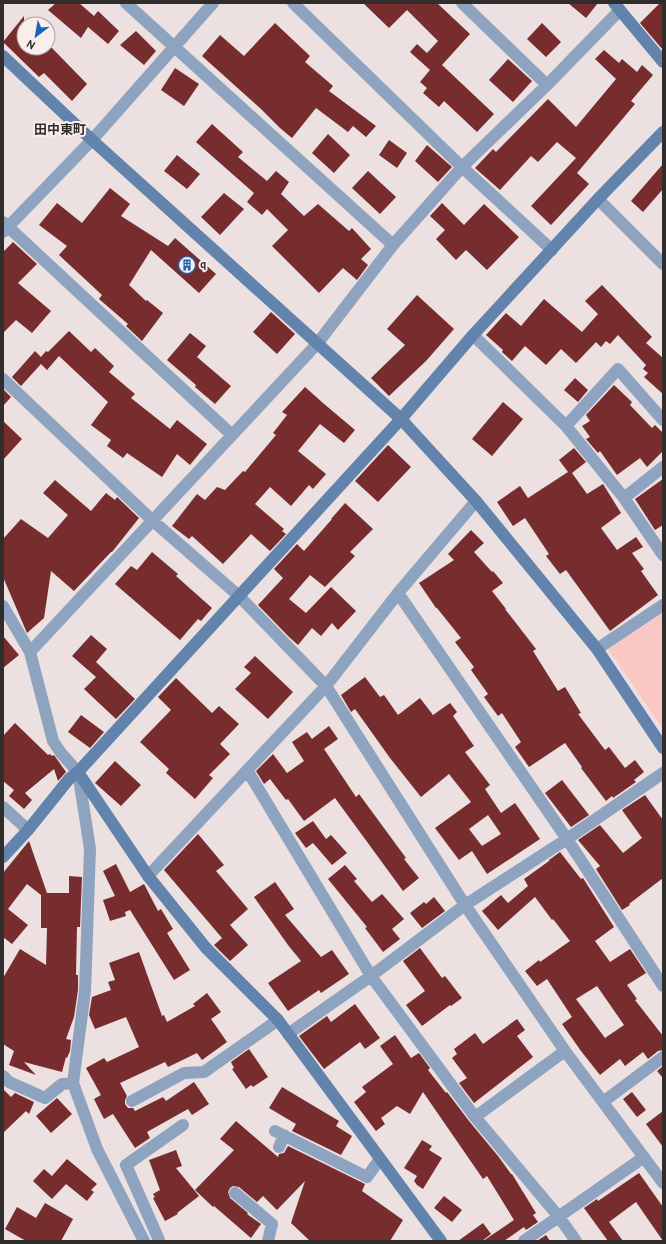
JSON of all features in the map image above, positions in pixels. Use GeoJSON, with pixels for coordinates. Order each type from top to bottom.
{"type":"FeatureCollection","features":[{"type":"Feature","properties":{"kind":"street"},"geometry":{"type":"LineString","coordinates":[[126,3],[393,245]]}},
{"type":"Feature","properties":{"kind":"street"},"geometry":{"type":"LineString","coordinates":[[213,3],[92,140],[5,227],[232,435]]}},
{"type":"Feature","properties":{"kind":"street"},"geometry":{"type":"LineString","coordinates":[[293,3],[462,167],[552,250]]}},
{"type":"Feature","properties":{"kind":"street"},"geometry":{"type":"LineString","coordinates":[[462,3],[547,85]]}},
{"type":"Feature","properties":{"kind":"street"},"geometry":{"type":"LineString","coordinates":[[30,652],[317,344],[393,245],[462,167],[547,85],[617,6],[663,62]]}},
{"type":"Feature","properties":{"kind":"street"},"geometry":{"type":"LineString","coordinates":[[3,56],[92,140],[401,419],[476,501],[597,649],[663,748]]}},
{"type":"Feature","properties":{"kind":"street"},"geometry":{"type":"LineString","coordinates":[[3,857],[28,830],[69,779],[78,772],[401,419],[473,335],[598,199],[663,132]]}},
{"type":"Feature","properties":{"kind":"street"},"geometry":{"type":"LineString","coordinates":[[598,199],[663,264]]}},
{"type":"Feature","properties":{"kind":"street"},"geometry":{"type":"LineString","coordinates":[[473,335],[566,426],[624,498],[663,555]]}},
{"type":"Feature","properties":{"kind":"street"},"geometry":{"type":"LineString","coordinates":[[566,426],[618,369],[663,420]]}},
{"type":"Feature","properties":{"kind":"street"},"geometry":{"type":"LineString","coordinates":[[3,379],[153,521],[239,596],[326,686],[465,905],[565,1050],[663,1183]]}},
{"type":"Feature","properties":{"kind":"street"},"geometry":{"type":"LineString","coordinates":[[624,498],[663,467]]}},
{"type":"Feature","properties":{"kind":"street"},"geometry":{"type":"LineString","coordinates":[[148,876],[326,686],[398,593],[476,501]]}},
{"type":"Feature","properties":{"kind":"street"},"geometry":{"type":"LineString","coordinates":[[398,593],[567,839],[663,986]]}},
{"type":"Feature","properties":{"kind":"street"},"geometry":{"type":"LineString","coordinates":[[597,649],[663,605]]}},
{"type":"Feature","properties":{"kind":"street"},"geometry":{"type":"LineString","coordinates":[[3,606],[30,652],[53,740],[61,753],[78,772],[148,876],[206,948],[278,1020],[441,1241]]}},
{"type":"Feature","properties":{"kind":"street"},"geometry":{"type":"LineString","coordinates":[[247,770],[371,976],[476,1117],[559,1217],[576,1241]]}},
{"type":"Feature","properties":{"kind":"street"},"geometry":{"type":"LineString","coordinates":[[78,772],[90,849],[85,991],[73,1084],[97,1149],[144,1241]]}},
{"type":"Feature","properties":{"kind":"street"},"geometry":{"type":"LineString","coordinates":[[288,1034],[371,976],[465,905],[567,839],[663,772]]}},
{"type":"Feature","properties":{"kind":"street"},"geometry":{"type":"LineString","coordinates":[[3,807],[28,830]]}},
{"type":"Feature","properties":{"kind":"street"},"geometry":{"type":"LineString","coordinates":[[132,1101],[184,1073],[204,1072],[278,1020]]}},
{"type":"Feature","properties":{"kind":"street"},"geometry":{"type":"LineString","coordinates":[[476,1117],[565,1050]]}},
{"type":"Feature","properties":{"kind":"street"},"geometry":{"type":"LineString","coordinates":[[603,1102],[663,1057]]}},
{"type":"Feature","properties":{"kind":"street"},"geometry":{"type":"LineString","coordinates":[[3,1076],[9,1082],[45,1098],[62,1084],[73,1084]]}},
{"type":"Feature","properties":{"kind":"street"},"geometry":{"type":"LineString","coordinates":[[159,1241],[126,1165],[183,1126]]}},
{"type":"Feature","properties":{"kind":"street"},"geometry":{"type":"LineString","coordinates":[[279,1147],[280,1133],[339,1170],[367,1177],[380,1159]]}},
{"type":"Feature","properties":{"kind":"street"},"geometry":{"type":"LineString","coordinates":[[524,1241],[644,1158]]}},
{"type":"Feature","properties":{"kind":"street"},"geometry":{"type":"LineString","coordinates":[[235,1193],[272,1224],[268,1241]]}},
{"type":"Feature","properties":{"kind":"shaded area"},"geometry":{"type":"Polygon","coordinates":[[[663,613],[663,729],[608,649],[663,613]]]}},
{"type":"Feature","properties":{"kind":"building"},"geometry":{"type":"Polygon","coordinates":[[[56,3],[79,3],[94,16],[98,11],[119,31],[108,44],[88,27],[81,38],[48,10],[56,3]]]}},
{"type":"Feature","properties":{"kind":"building"},"geometry":{"type":"Polygon","coordinates":[[[363,3],[437,3],[470,34],[442,65],[494,114],[477,132],[444,101],[439,107],[423,93],[427,88],[420,82],[430,70],[410,52],[417,44],[427,53],[438,41],[407,10],[389,28],[363,3]]]}},
{"type":"Feature","properties":{"kind":"building"},"geometry":{"type":"Polygon","coordinates":[[[568,3],[598,3],[586,18],[568,3]]]}},
{"type":"Feature","properties":{"kind":"building"},"geometry":{"type":"Polygon","coordinates":[[[660,3],[663,3],[663,50],[640,23],[660,3]]]}},
{"type":"Feature","properties":{"kind":"building"},"geometry":{"type":"Polygon","coordinates":[[[275,23],[310,56],[305,62],[333,86],[329,91],[376,126],[366,137],[353,126],[348,132],[316,108],[292,138],[202,56],[220,35],[244,56],[275,23]]]}},
{"type":"Feature","properties":{"kind":"building"},"geometry":{"type":"Polygon","coordinates":[[[542,23],[561,42],[546,57],[527,39],[542,23]]]}},
{"type":"Feature","properties":{"kind":"building"},"geometry":{"type":"Polygon","coordinates":[[[16,26],[16,55],[3,42],[16,26]]]}},
{"type":"Feature","properties":{"kind":"building"},"geometry":{"type":"Polygon","coordinates":[[[136,31],[156,51],[144,65],[120,45],[136,31]]]}},
{"type":"Feature","properties":{"kind":"building"},"geometry":{"type":"Polygon","coordinates":[[[604,50],[619,63],[622,59],[637,72],[642,65],[653,75],[631,101],[635,104],[577,173],[589,184],[551,225],[531,206],[576,158],[557,142],[538,162],[531,156],[500,190],[475,168],[493,149],[496,152],[548,99],[576,127],[616,79],[595,59],[604,50]]]}},
{"type":"Feature","properties":{"kind":"building"},"geometry":{"type":"Polygon","coordinates":[[[56,52],[87,84],[72,101],[44,73],[39,77],[17,56],[56,56],[56,52]]]}},
{"type":"Feature","properties":{"kind":"building"},"geometry":{"type":"Polygon","coordinates":[[[508,59],[532,81],[513,102],[489,80],[508,59]]]}},
{"type":"Feature","properties":{"kind":"building"},"geometry":{"type":"Polygon","coordinates":[[[175,68],[199,84],[184,106],[161,90],[175,68]]]}},
{"type":"Feature","properties":{"kind":"building"},"geometry":{"type":"Polygon","coordinates":[[[212,124],[243,152],[238,157],[267,181],[276,171],[289,182],[281,194],[304,216],[318,204],[349,231],[352,228],[371,249],[361,259],[368,265],[357,280],[343,268],[319,293],[272,246],[288,230],[267,209],[262,215],[247,202],[254,193],[196,142],[212,124]]]}},
{"type":"Feature","properties":{"kind":"building"},"geometry":{"type":"Polygon","coordinates":[[[328,134],[350,155],[334,173],[312,153],[328,134]]]}},
{"type":"Feature","properties":{"kind":"building"},"geometry":{"type":"Polygon","coordinates":[[[389,140],[407,153],[397,168],[379,155],[389,140]]]}},
{"type":"Feature","properties":{"kind":"building"},"geometry":{"type":"Polygon","coordinates":[[[427,145],[452,167],[438,182],[415,161],[427,145]]]}},
{"type":"Feature","properties":{"kind":"building"},"geometry":{"type":"Polygon","coordinates":[[[177,155],[200,174],[187,189],[164,171],[177,155]]]}},
{"type":"Feature","properties":{"kind":"building"},"geometry":{"type":"Polygon","coordinates":[[[663,164],[663,189],[643,212],[631,201],[663,164]]]}},
{"type":"Feature","properties":{"kind":"building"},"geometry":{"type":"Polygon","coordinates":[[[368,171],[396,197],[380,214],[352,188],[368,171]]]}},
{"type":"Feature","properties":{"kind":"building"},"geometry":{"type":"Polygon","coordinates":[[[110,188],[130,204],[121,216],[168,246],[175,238],[216,274],[199,293],[151,250],[129,285],[146,301],[147,300],[163,313],[142,341],[126,326],[128,324],[99,299],[102,295],[59,255],[67,246],[39,225],[57,203],[82,223],[110,188]]]}},
{"type":"Feature","properties":{"kind":"building"},"geometry":{"type":"Polygon","coordinates":[[[224,193],[244,209],[220,235],[201,217],[224,193]]]}},
{"type":"Feature","properties":{"kind":"building"},"geometry":{"type":"Polygon","coordinates":[[[442,203],[464,225],[484,204],[519,237],[487,270],[466,250],[456,260],[436,239],[445,230],[430,216],[442,203]]]}},
{"type":"Feature","properties":{"kind":"building"},"geometry":{"type":"Polygon","coordinates":[[[13,242],[37,264],[18,283],[51,311],[32,333],[16,320],[3,333],[3,252],[13,242]]]}},
{"type":"Feature","properties":{"kind":"building"},"geometry":{"type":"Polygon","coordinates":[[[602,285],[652,337],[646,343],[663,358],[663,394],[644,377],[648,373],[643,369],[646,365],[618,335],[610,344],[606,341],[601,347],[596,342],[576,363],[561,349],[546,365],[525,346],[512,361],[502,352],[503,350],[486,335],[506,313],[521,326],[544,299],[582,332],[598,314],[585,301],[602,285]]]}},
{"type":"Feature","properties":{"kind":"building"},"geometry":{"type":"Polygon","coordinates":[[[417,295],[454,329],[426,361],[389,396],[371,378],[405,345],[387,329],[417,295]]]}},
{"type":"Feature","properties":{"kind":"building"},"geometry":{"type":"Polygon","coordinates":[[[271,312],[295,334],[277,354],[253,332],[271,312]]]}},
{"type":"Feature","properties":{"kind":"building"},"geometry":{"type":"Polygon","coordinates":[[[69,331],[91,352],[95,348],[114,366],[109,372],[135,394],[131,398],[170,429],[177,420],[207,444],[190,465],[177,454],[162,477],[127,453],[123,458],[107,446],[111,440],[91,425],[108,402],[59,356],[47,370],[41,364],[21,386],[12,377],[35,351],[41,357],[69,331]]]}},
{"type":"Feature","properties":{"kind":"building"},"geometry":{"type":"Polygon","coordinates":[[[190,333],[206,346],[197,357],[231,386],[215,404],[167,360],[190,333]]]}},
{"type":"Feature","properties":{"kind":"building"},"geometry":{"type":"Polygon","coordinates":[[[575,378],[588,390],[578,402],[564,390],[575,378]]]}},
{"type":"Feature","properties":{"kind":"building"},"geometry":{"type":"Polygon","coordinates":[[[614,385],[632,402],[630,405],[652,428],[655,425],[663,433],[663,451],[647,467],[640,458],[617,475],[600,451],[598,453],[586,439],[590,437],[582,426],[590,421],[586,415],[614,385]]]}},
{"type":"Feature","properties":{"kind":"building"},"geometry":{"type":"Polygon","coordinates":[[[305,387],[355,430],[344,443],[320,424],[298,451],[326,474],[313,489],[309,485],[291,506],[270,487],[255,504],[284,529],[282,531],[286,534],[270,551],[251,534],[223,564],[192,536],[189,539],[172,526],[197,494],[205,500],[217,487],[225,490],[243,471],[245,472],[276,435],[273,433],[287,415],[282,412],[305,387]]]}},
{"type":"Feature","properties":{"kind":"building"},"geometry":{"type":"Polygon","coordinates":[[[3,389],[11,397],[3,406],[3,389]]]}},
{"type":"Feature","properties":{"kind":"building"},"geometry":{"type":"Polygon","coordinates":[[[503,402],[523,419],[492,456],[472,439],[503,402]]]}},
{"type":"Feature","properties":{"kind":"building"},"geometry":{"type":"Polygon","coordinates":[[[3,421],[22,439],[3,460],[3,421]]]}},
{"type":"Feature","properties":{"kind":"building"},"geometry":{"type":"Polygon","coordinates":[[[388,445],[411,467],[378,502],[355,481],[388,445]]]}},
{"type":"Feature","properties":{"kind":"building"},"geometry":{"type":"Polygon","coordinates":[[[574,448],[586,462],[572,473],[587,494],[603,484],[621,513],[601,528],[617,550],[636,537],[643,547],[632,553],[644,569],[641,571],[658,595],[610,631],[566,570],[560,574],[546,556],[549,554],[525,518],[513,526],[497,502],[520,486],[528,498],[568,472],[559,460],[574,448]]]}},
{"type":"Feature","properties":{"kind":"building"},"geometry":{"type":"Polygon","coordinates":[[[663,479],[663,525],[655,530],[635,499],[663,479]]]}},
{"type":"Feature","properties":{"kind":"building"},"geometry":{"type":"Polygon","coordinates":[[[55,480],[91,511],[106,493],[115,500],[117,497],[139,518],[112,552],[74,591],[51,571],[44,618],[27,633],[3,577],[3,539],[21,519],[48,538],[68,515],[43,493],[55,480]]]}},
{"type":"Feature","properties":{"kind":"building"},"geometry":{"type":"Polygon","coordinates":[[[345,503],[373,529],[350,552],[355,556],[325,587],[310,575],[289,599],[306,613],[331,587],[356,611],[338,630],[332,623],[321,636],[312,628],[298,645],[258,605],[283,578],[274,569],[297,544],[304,551],[345,503]]]}},
{"type":"Feature","properties":{"kind":"building"},"geometry":{"type":"Polygon","coordinates":[[[471,530],[484,543],[474,552],[503,583],[492,591],[536,649],[533,651],[558,691],[565,687],[581,713],[578,714],[605,750],[609,747],[625,768],[635,760],[644,772],[634,780],[636,782],[613,798],[612,796],[606,801],[581,768],[582,767],[565,743],[529,767],[515,747],[521,742],[502,713],[498,716],[484,697],[488,694],[471,670],[474,667],[455,642],[461,638],[436,608],[419,583],[454,560],[448,554],[471,530]]]}},
{"type":"Feature","properties":{"kind":"building"},"geometry":{"type":"Polygon","coordinates":[[[152,552],[178,574],[176,576],[212,608],[201,621],[198,619],[180,640],[115,584],[131,566],[137,570],[152,552]]]}},
{"type":"Feature","properties":{"kind":"building"},"geometry":{"type":"Polygon","coordinates":[[[91,635],[107,649],[96,662],[135,699],[116,719],[84,689],[96,677],[72,656],[91,635]]]}},
{"type":"Feature","properties":{"kind":"building"},"geometry":{"type":"Polygon","coordinates":[[[3,636],[19,655],[3,668],[3,636]]]}},
{"type":"Feature","properties":{"kind":"building"},"geometry":{"type":"Polygon","coordinates":[[[255,656],[293,692],[268,719],[235,689],[251,673],[244,667],[255,656]]]}},
{"type":"Feature","properties":{"kind":"building"},"geometry":{"type":"Polygon","coordinates":[[[365,677],[380,697],[384,695],[398,715],[420,698],[433,715],[450,703],[457,712],[453,716],[474,746],[465,752],[490,785],[485,789],[501,813],[515,803],[540,839],[487,874],[472,851],[459,860],[435,828],[471,802],[449,774],[421,797],[390,758],[355,709],[351,712],[341,695],[365,677]],[[488,815],[469,829],[482,846],[501,834],[488,815]]]}},
{"type":"Feature","properties":{"kind":"building"},"geometry":{"type":"Polygon","coordinates":[[[176,678],[212,713],[219,706],[239,724],[220,744],[230,754],[209,775],[213,778],[195,799],[166,773],[169,769],[140,742],[171,710],[158,697],[176,678]]]}},
{"type":"Feature","properties":{"kind":"building"},"geometry":{"type":"Polygon","coordinates":[[[81,715],[104,732],[90,748],[68,732],[81,715]]]}},
{"type":"Feature","properties":{"kind":"building"},"geometry":{"type":"Polygon","coordinates":[[[15,723],[48,755],[54,755],[66,772],[58,781],[54,769],[25,793],[32,800],[24,809],[9,796],[14,790],[3,781],[3,736],[15,723]]]}},
{"type":"Feature","properties":{"kind":"building"},"geometry":{"type":"Polygon","coordinates":[[[329,726],[338,739],[324,749],[356,797],[359,794],[419,878],[403,891],[335,798],[304,821],[288,799],[286,800],[270,779],[264,784],[256,771],[273,754],[287,773],[304,761],[292,742],[307,732],[312,739],[329,726]]]}},
{"type":"Feature","properties":{"kind":"building"},"geometry":{"type":"Polygon","coordinates":[[[115,761],[141,785],[121,806],[95,783],[115,761]]]}},
{"type":"Feature","properties":{"kind":"building"},"geometry":{"type":"Polygon","coordinates":[[[562,780],[589,815],[571,827],[545,793],[562,780]]]}},
{"type":"Feature","properties":{"kind":"building"},"geometry":{"type":"Polygon","coordinates":[[[645,795],[663,820],[663,878],[622,910],[596,869],[600,866],[578,840],[600,825],[623,853],[642,838],[622,810],[645,795]]]}},
{"type":"Feature","properties":{"kind":"building"},"geometry":{"type":"Polygon","coordinates":[[[313,821],[326,839],[331,835],[347,853],[332,865],[313,843],[306,848],[295,833],[313,821]]]}},
{"type":"Feature","properties":{"kind":"building"},"geometry":{"type":"Polygon","coordinates":[[[198,834],[224,865],[216,871],[248,909],[230,925],[248,945],[230,961],[214,945],[222,938],[164,870],[198,834]]]}},
{"type":"Feature","properties":{"kind":"building"},"geometry":{"type":"Polygon","coordinates":[[[29,841],[47,893],[69,893],[69,876],[82,877],[80,927],[77,927],[76,975],[78,975],[78,990],[74,1017],[66,1039],[71,1040],[70,1051],[67,1058],[66,1057],[62,1072],[24,1062],[36,1075],[9,1065],[14,1051],[3,1044],[3,978],[20,949],[46,965],[47,928],[41,928],[41,895],[27,884],[8,909],[28,925],[12,944],[3,937],[3,873],[29,841]]]}},
{"type":"Feature","properties":{"kind":"building"},"geometry":{"type":"Polygon","coordinates":[[[560,852],[581,879],[583,878],[614,927],[595,941],[610,962],[630,949],[646,973],[627,985],[637,999],[635,1000],[663,1036],[663,1050],[658,1051],[648,1059],[643,1052],[625,1066],[620,1059],[600,1075],[562,1024],[572,1017],[547,979],[537,986],[525,971],[539,960],[540,962],[570,941],[535,897],[498,930],[482,911],[501,895],[508,903],[528,886],[524,879],[560,852]],[[597,986],[576,999],[605,1038],[624,1025],[597,986]]]}},
{"type":"Feature","properties":{"kind":"building"},"geometry":{"type":"Polygon","coordinates":[[[116,864],[130,892],[144,884],[158,911],[161,909],[173,929],[167,933],[190,970],[174,980],[130,910],[125,912],[126,916],[110,921],[103,900],[115,896],[103,871],[116,864]]]}},
{"type":"Feature","properties":{"kind":"building"},"geometry":{"type":"Polygon","coordinates":[[[345,865],[357,879],[354,881],[372,902],[382,894],[404,919],[392,929],[400,939],[383,952],[365,928],[367,927],[328,879],[345,865]]]}},
{"type":"Feature","properties":{"kind":"building"},"geometry":{"type":"Polygon","coordinates":[[[275,882],[294,909],[285,915],[321,957],[332,950],[349,974],[321,993],[319,990],[288,1011],[268,983],[301,961],[254,897],[275,882]]]}},
{"type":"Feature","properties":{"kind":"building"},"geometry":{"type":"Polygon","coordinates":[[[434,897],[445,911],[422,928],[410,913],[424,902],[426,904],[434,897]]]}},
{"type":"Feature","properties":{"kind":"building"},"geometry":{"type":"Polygon","coordinates":[[[420,948],[442,978],[445,976],[462,998],[422,1026],[406,1005],[425,991],[403,961],[420,948]]]}},
{"type":"Feature","properties":{"kind":"building"},"geometry":{"type":"Polygon","coordinates":[[[139,952],[162,1016],[164,1015],[167,1022],[195,1006],[193,1004],[207,993],[221,1012],[211,1019],[227,1042],[202,1060],[197,1053],[168,1067],[165,1062],[120,1083],[127,1096],[125,1104],[128,1108],[133,1108],[135,1111],[163,1097],[166,1101],[194,1082],[209,1104],[192,1115],[188,1109],[147,1132],[150,1138],[135,1148],[113,1114],[104,1119],[94,1099],[101,1095],[86,1068],[104,1058],[107,1062],[139,1047],[126,1017],[95,1029],[89,1015],[92,997],[111,990],[108,982],[115,980],[109,963],[139,952]]]}},
{"type":"Feature","properties":{"kind":"building"},"geometry":{"type":"Polygon","coordinates":[[[355,1004],[380,1038],[365,1049],[360,1042],[324,1069],[299,1036],[327,1016],[331,1022],[355,1004]]]}},
{"type":"Feature","properties":{"kind":"building"},"geometry":{"type":"Polygon","coordinates":[[[517,1019],[525,1030],[517,1036],[533,1057],[474,1103],[459,1083],[467,1078],[452,1058],[457,1054],[454,1049],[475,1033],[483,1044],[517,1019]]]}},
{"type":"Feature","properties":{"kind":"building"},"geometry":{"type":"Polygon","coordinates":[[[395,1035],[411,1058],[419,1053],[430,1068],[428,1070],[512,1174],[536,1213],[533,1215],[538,1222],[526,1230],[524,1227],[504,1241],[483,1241],[514,1220],[487,1176],[483,1179],[423,1092],[410,1114],[397,1106],[381,1118],[385,1124],[376,1131],[354,1102],[366,1092],[362,1087],[393,1064],[380,1046],[395,1035]]]}},
{"type":"Feature","properties":{"kind":"building"},"geometry":{"type":"Polygon","coordinates":[[[249,1049],[268,1077],[253,1087],[251,1085],[246,1089],[232,1069],[234,1068],[231,1062],[249,1049]]]}},
{"type":"Feature","properties":{"kind":"building"},"geometry":{"type":"Polygon","coordinates":[[[663,1066],[663,1078],[657,1071],[663,1066]]]}},
{"type":"Feature","properties":{"kind":"building"},"geometry":{"type":"Polygon","coordinates":[[[282,1087],[339,1121],[336,1126],[352,1136],[341,1155],[292,1131],[296,1124],[269,1108],[282,1087]]]}},
{"type":"Feature","properties":{"kind":"building"},"geometry":{"type":"Polygon","coordinates":[[[3,1089],[11,1097],[15,1093],[34,1102],[29,1114],[26,1111],[3,1133],[3,1089]]]}},
{"type":"Feature","properties":{"kind":"building"},"geometry":{"type":"Polygon","coordinates":[[[632,1092],[646,1110],[637,1117],[623,1099],[632,1092]]]}},
{"type":"Feature","properties":{"kind":"building"},"geometry":{"type":"Polygon","coordinates":[[[57,1098],[72,1114],[51,1133],[36,1116],[57,1098]]]}},
{"type":"Feature","properties":{"kind":"building"},"geometry":{"type":"Polygon","coordinates":[[[663,1111],[663,1147],[646,1124],[663,1111]]]}},
{"type":"Feature","properties":{"kind":"building"},"geometry":{"type":"Polygon","coordinates":[[[236,1121],[278,1157],[279,1154],[284,1153],[288,1146],[365,1184],[362,1191],[403,1220],[390,1241],[310,1241],[291,1223],[305,1181],[277,1210],[263,1196],[257,1202],[239,1187],[233,1186],[230,1188],[228,1192],[230,1198],[248,1213],[247,1214],[261,1224],[251,1238],[195,1190],[234,1150],[220,1139],[236,1121]]]}},
{"type":"Feature","properties":{"kind":"building"},"geometry":{"type":"Polygon","coordinates":[[[422,1140],[432,1146],[429,1150],[442,1158],[423,1189],[414,1181],[417,1176],[404,1168],[422,1140]]]}},
{"type":"Feature","properties":{"kind":"building"},"geometry":{"type":"Polygon","coordinates":[[[176,1150],[182,1166],[176,1168],[199,1196],[177,1213],[178,1214],[165,1221],[153,1198],[155,1197],[153,1194],[160,1190],[149,1160],[176,1150]]]}},
{"type":"Feature","properties":{"kind":"building"},"geometry":{"type":"Polygon","coordinates":[[[67,1159],[97,1184],[91,1190],[94,1192],[87,1201],[66,1184],[52,1199],[33,1181],[44,1169],[52,1176],[67,1159]]]}},
{"type":"Feature","properties":{"kind":"building"},"geometry":{"type":"Polygon","coordinates":[[[639,1173],[663,1207],[663,1241],[636,1202],[609,1222],[623,1241],[608,1241],[584,1208],[597,1199],[598,1201],[639,1173]]]}},
{"type":"Feature","properties":{"kind":"building"},"geometry":{"type":"Polygon","coordinates":[[[444,1196],[462,1210],[452,1222],[434,1208],[444,1196]]]}},
{"type":"Feature","properties":{"kind":"building"},"geometry":{"type":"Polygon","coordinates":[[[45,1203],[73,1219],[61,1241],[26,1241],[5,1229],[17,1207],[36,1218],[45,1203]]]}},
{"type":"Feature","properties":{"kind":"building"},"geometry":{"type":"Polygon","coordinates":[[[483,1223],[491,1234],[482,1241],[458,1241],[483,1223]]]}},
{"type":"Feature","properties":{"kind":"building"},"geometry":{"type":"Polygon","coordinates":[[[546,1235],[550,1241],[537,1241],[546,1235]]]}},
{"type":"Feature","properties":{"kind":"place","name":"q"},"geometry":{"type":"Point","coordinates":[187,265]}},
{"type":"Feature","properties":{"kind":"district","name":"田中東町"},"geometry":{"type":"Point","coordinates":[60,131]}}]}
